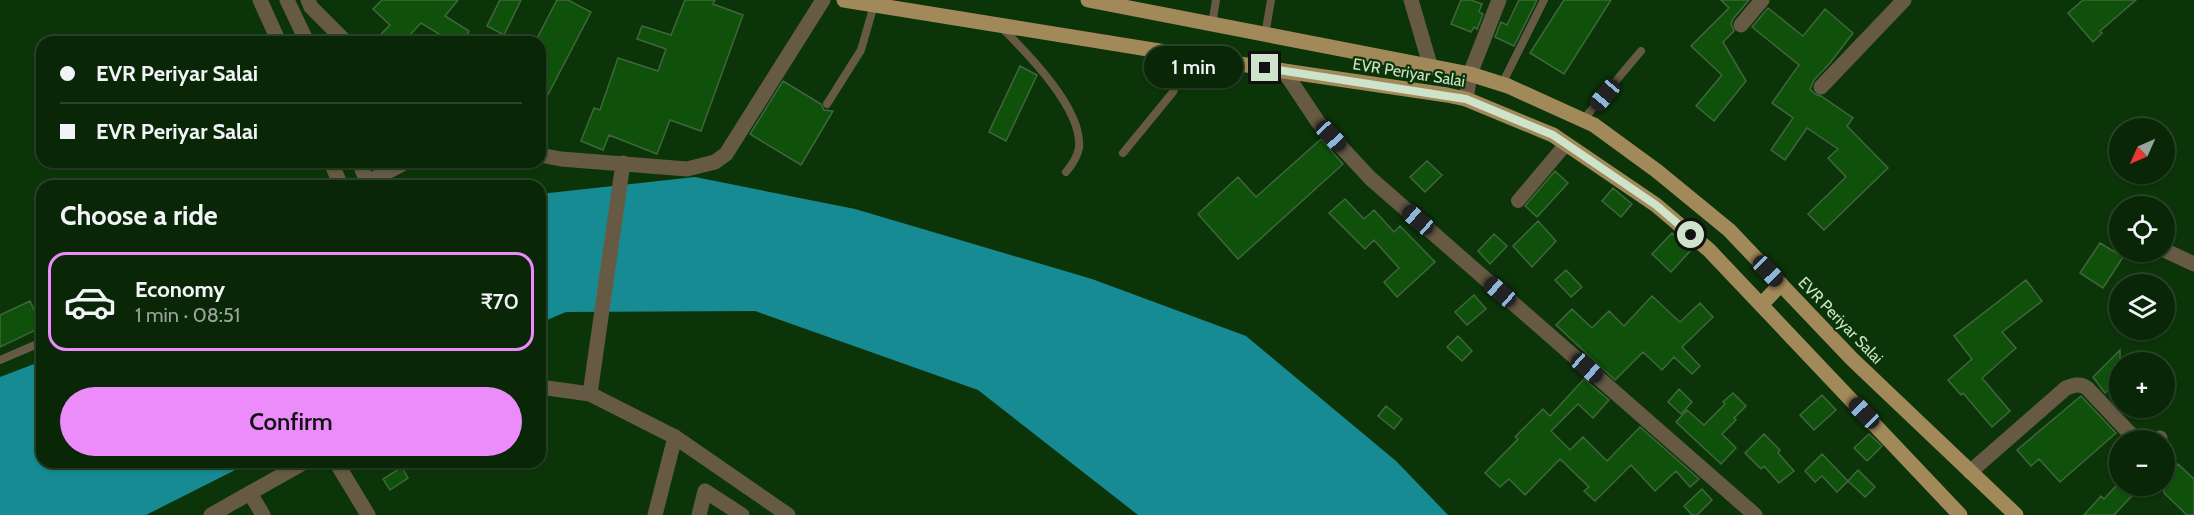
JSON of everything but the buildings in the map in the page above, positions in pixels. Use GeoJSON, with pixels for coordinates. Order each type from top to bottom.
{"type":"FeatureCollection","features":[{"type":"Feature","properties":{"kind":"main road","name":"EVR Periyar Salai"},"geometry":{"type":"LineString","coordinates":[[844,0],[1466,99],[1553,135],[1656,205],[1709,250],[1960,515]]}},
{"type":"Feature","properties":{"kind":"main road","name":"EVR Periyar Salai"},"geometry":{"type":"LineString","coordinates":[[1088,0],[1142,5],[1212,25],[1470,74],[1502,84],[1594,125],[1658,171],[1729,230],[1852,359],[2016,515]]}},
{"type":"Feature","properties":{"kind":"main road"},"geometry":{"type":"LineString","coordinates":[[1761,305],[1781,284]]}},
{"type":"Feature","properties":{"kind":"street"},"geometry":{"type":"LineString","coordinates":[[260,0],[276,36]]}},
{"type":"Feature","properties":{"kind":"street"},"geometry":{"type":"LineString","coordinates":[[287,0],[304,36]]}},
{"type":"Feature","properties":{"kind":"street"},"geometry":{"type":"LineString","coordinates":[[308,0],[311,7],[340,36]]}},
{"type":"Feature","properties":{"kind":"street"},"geometry":{"type":"LineString","coordinates":[[546,156],[687,169],[715,162],[726,154],[823,0]]}},
{"type":"Feature","properties":{"kind":"street"},"geometry":{"type":"LineString","coordinates":[[1411,0],[1431,68]]}},
{"type":"Feature","properties":{"kind":"street"},"geometry":{"type":"LineString","coordinates":[[1466,99],[1470,74],[1499,0]]}},
{"type":"Feature","properties":{"kind":"street"},"geometry":{"type":"LineString","coordinates":[[1741,25],[1762,0]]}},
{"type":"Feature","properties":{"kind":"street"},"geometry":{"type":"LineString","coordinates":[[1821,87],[1904,0]]}},
{"type":"Feature","properties":{"kind":"street"},"geometry":{"type":"LineString","coordinates":[[1284,71],[1318,122],[1370,178],[1755,515]]}},
{"type":"Feature","properties":{"kind":"street"},"geometry":{"type":"LineString","coordinates":[[1518,201],[1566,144]]}},
{"type":"Feature","properties":{"kind":"street"},"geometry":{"type":"LineString","coordinates":[[590,394],[623,163]]}},
{"type":"Feature","properties":{"kind":"street"},"geometry":{"type":"LineString","coordinates":[[372,180],[394,168]]}},
{"type":"Feature","properties":{"kind":"street"},"geometry":{"type":"LineString","coordinates":[[2175,255],[2193,262]]}},
{"type":"Feature","properties":{"kind":"street"},"geometry":{"type":"LineString","coordinates":[[1970,472],[2066,388],[2072,386],[2082,385],[2087,388],[2127,430]]}},
{"type":"Feature","properties":{"kind":"street"},"geometry":{"type":"LineString","coordinates":[[546,388],[590,394],[675,437],[788,515]]}},
{"type":"Feature","properties":{"kind":"street"},"geometry":{"type":"LineString","coordinates":[[655,515],[675,437]]}},
{"type":"Feature","properties":{"kind":"street"},"geometry":{"type":"LineString","coordinates":[[211,515],[295,468]]}},
{"type":"Feature","properties":{"kind":"street"},"geometry":{"type":"LineString","coordinates":[[340,468],[368,515]]}},
{"type":"Feature","properties":{"kind":"street"},"geometry":{"type":"LineString","coordinates":[[699,515],[705,491],[742,515]]}},
{"type":"Feature","properties":{"kind":"street"},"geometry":{"type":"LineString","coordinates":[[250,494],[263,515]]}},
{"type":"Feature","properties":{"kind":"lane"},"geometry":{"type":"LineString","coordinates":[[1212,25],[1216,0]]}},
{"type":"Feature","properties":{"kind":"lane"},"geometry":{"type":"LineString","coordinates":[[1265,35],[1271,0]]}},
{"type":"Feature","properties":{"kind":"lane"},"geometry":{"type":"LineString","coordinates":[[1502,84],[1544,0]]}},
{"type":"Feature","properties":{"kind":"lane"},"geometry":{"type":"LineString","coordinates":[[827,104],[861,50],[874,5]]}},
{"type":"Feature","properties":{"kind":"lane"},"geometry":{"type":"LineString","coordinates":[[1000,25],[1042,68],[1066,105],[1079,146],[1073,164],[1066,172]]}},
{"type":"Feature","properties":{"kind":"lane"},"geometry":{"type":"LineString","coordinates":[[1583,120],[1641,51]]}},
{"type":"Feature","properties":{"kind":"lane"},"geometry":{"type":"LineString","coordinates":[[1123,153],[1173,92],[1188,56]]}},
{"type":"Feature","properties":{"kind":"lane"},"geometry":{"type":"LineString","coordinates":[[0,360],[36,345]]}},
{"type":"Feature","properties":{"kind":"water"},"geometry":{"type":"Polygon","coordinates":[[[695,177],[855,209],[1092,279],[1246,336],[1396,461],[1448,515],[1138,515],[978,390],[755,311],[566,312],[546,320],[546,193],[695,177]]]}},
{"type":"Feature","properties":{"kind":"water"},"geometry":{"type":"Polygon","coordinates":[[[36,363],[36,468],[239,468],[146,515],[0,515],[0,377],[36,363]]]}},
{"type":"Feature","properties":{"kind":"route"},"geometry":{"type":"LineString","coordinates":[[1265,68],[1466,99],[1553,135],[1656,205],[1691,235]]}}]}
